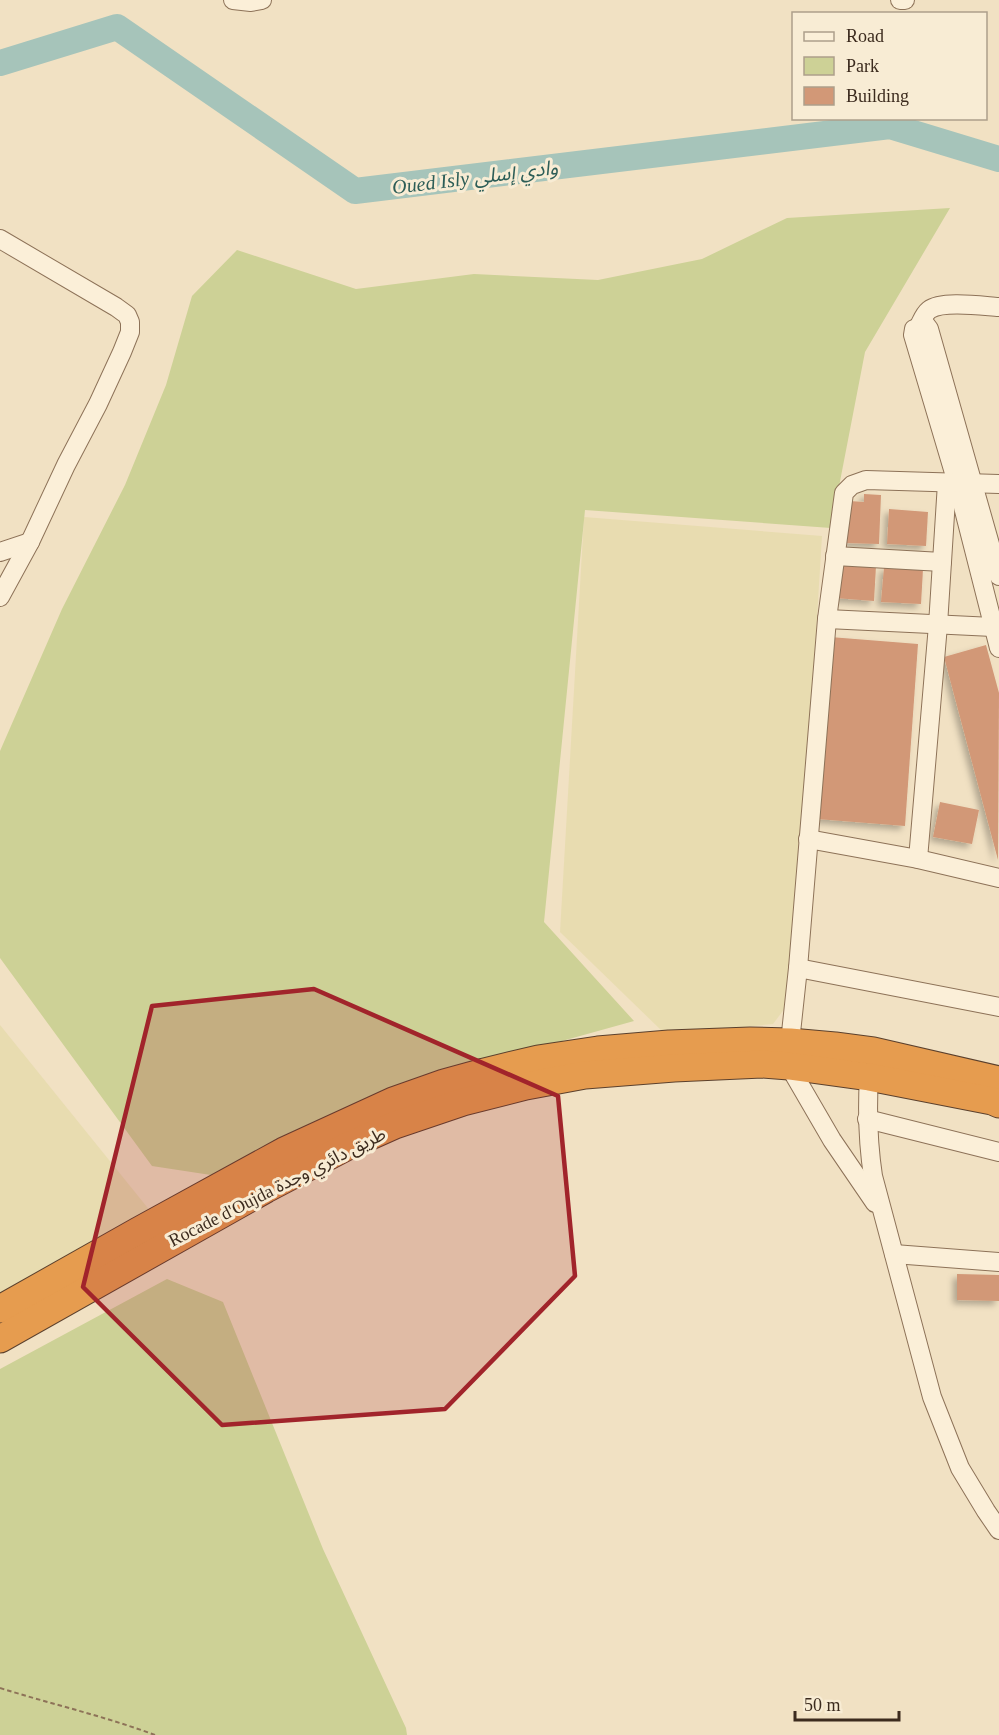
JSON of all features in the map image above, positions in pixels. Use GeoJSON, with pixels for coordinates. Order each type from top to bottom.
{"type":"FeatureCollection","features":[{"type":"Feature","properties":{"kind":"highway","name":"Rocade d'Oujda طريق دائري وجدة"},"geometry":{"type":"LineString","coordinates":[[0,1310],[284,1151],[393,1101],[444,1083],[538,1059],[598,1050],[691,1043],[789,1054],[869,1077],[999,1104]]}},
{"type":"Feature","properties":{"kind":"highway","name":"Rocade d'Oujda طريق دائري وجدة"},"geometry":{"type":"LineString","coordinates":[[0,1338],[266,1189],[348,1146],[395,1125],[463,1102],[526,1086],[585,1075],[762,1064],[789,1054],[835,1046],[873,1051],[999,1080]]}},
{"type":"Feature","properties":{"kind":"street"},"geometry":{"type":"LineString","coordinates":[[233,0],[251,2],[262,0]]}},
{"type":"Feature","properties":{"kind":"street"},"geometry":{"type":"LineString","coordinates":[[0,239],[116,307],[127,315],[130,322],[130,332],[98,404],[30,542],[0,597]]}},
{"type":"Feature","properties":{"kind":"street"},"geometry":{"type":"LineString","coordinates":[[999,307],[936,306],[925,314],[920,326],[926,325],[929,329],[959,483],[999,648]]}},
{"type":"Feature","properties":{"kind":"street"},"geometry":{"type":"LineString","coordinates":[[883,1214],[832,1140],[789,1054],[827,619],[844,494],[852,485],[866,480],[999,484]]}},
{"type":"Feature","properties":{"kind":"street"},"geometry":{"type":"LineString","coordinates":[[918,859],[942,562],[959,483]]}},
{"type":"Feature","properties":{"kind":"street"},"geometry":{"type":"LineString","coordinates":[[959,483],[999,576]]}},
{"type":"Feature","properties":{"kind":"street"},"geometry":{"type":"LineString","coordinates":[[0,552],[30,542]]}},
{"type":"Feature","properties":{"kind":"street"},"geometry":{"type":"LineString","coordinates":[[835,556],[942,562]]}},
{"type":"Feature","properties":{"kind":"street"},"geometry":{"type":"LineString","coordinates":[[827,619],[993,627]]}},
{"type":"Feature","properties":{"kind":"street"},"geometry":{"type":"LineString","coordinates":[[808,840],[918,859],[999,878]]}},
{"type":"Feature","properties":{"kind":"street"},"geometry":{"type":"LineString","coordinates":[[798,968],[999,1007]]}},
{"type":"Feature","properties":{"kind":"street"},"geometry":{"type":"LineString","coordinates":[[869,1077],[868,1146],[873,1176],[932,1397],[960,1468],[999,1530]]}},
{"type":"Feature","properties":{"kind":"street"},"geometry":{"type":"LineString","coordinates":[[867,1119],[999,1152]]}},
{"type":"Feature","properties":{"kind":"street"},"geometry":{"type":"LineString","coordinates":[[894,1254],[999,1262]]}},
{"type":"Feature","properties":{"kind":"path"},"geometry":{"type":"LineString","coordinates":[[0,1688],[155,1735]]}},
{"type":"Feature","properties":{"kind":"highlighted area"},"geometry":{"type":"Polygon","coordinates":[[[314,989],[558,1096],[575,1276],[445,1409],[222,1425],[83,1287],[152,1006],[314,989]]]}},
{"type":"Feature","properties":{"kind":"shaded area"},"geometry":{"type":"Polygon","coordinates":[[[584,517],[822,536],[794,996],[773,1024],[704,1031],[663,1032],[560,932],[584,517]]]}},
{"type":"Feature","properties":{"kind":"shaded area"},"geometry":{"type":"Polygon","coordinates":[[[0,1025],[151,1212],[0,1293],[0,1025]]]}},
{"type":"Feature","properties":{"kind":"green space"},"geometry":{"type":"Polygon","coordinates":[[[950,208],[865,352],[831,528],[585,510],[544,922],[634,1021],[544,1046],[224,1177],[152,1166],[0,958],[0,751],[62,609],[125,485],[166,385],[192,296],[237,250],[356,289],[474,274],[598,280],[702,259],[787,218],[950,208]]]}},
{"type":"Feature","properties":{"kind":"green space"},"geometry":{"type":"Polygon","coordinates":[[[167,1279],[223,1302],[323,1549],[406,1728],[407,1735],[0,1735],[0,1369],[167,1279]]]}},
{"type":"Feature","properties":{"kind":"building"},"geometry":{"type":"Polygon","coordinates":[[[864,494],[881,495],[879,544],[847,543],[849,501],[864,502],[864,494]]]}},
{"type":"Feature","properties":{"kind":"building"},"geometry":{"type":"Polygon","coordinates":[[[889,509],[928,512],[926,546],[887,544],[889,509]]]}},
{"type":"Feature","properties":{"kind":"building"},"geometry":{"type":"Polygon","coordinates":[[[837,564],[876,566],[874,601],[835,598],[837,564]]]}},
{"type":"Feature","properties":{"kind":"building"},"geometry":{"type":"Polygon","coordinates":[[[884,567],[923,569],[921,604],[881,602],[884,567]]]}},
{"type":"Feature","properties":{"kind":"building"},"geometry":{"type":"Polygon","coordinates":[[[830,637],[918,644],[905,826],[817,819],[830,637]]]}},
{"type":"Feature","properties":{"kind":"building"},"geometry":{"type":"Polygon","coordinates":[[[986,645],[999,693],[998,860],[944,657],[986,645]]]}},
{"type":"Feature","properties":{"kind":"building"},"geometry":{"type":"Polygon","coordinates":[[[940,802],[979,810],[972,844],[933,837],[940,802]]]}},
{"type":"Feature","properties":{"kind":"building"},"geometry":{"type":"Polygon","coordinates":[[[957,1274],[999,1275],[999,1301],[957,1300],[957,1274]]]}},
{"type":"Feature","properties":{"kind":"waterway","name":"Oued Isly وادي إسلي"},"geometry":{"type":"LineString","coordinates":[[0,63],[117,27],[355,191],[890,126],[999,159]]}}]}
